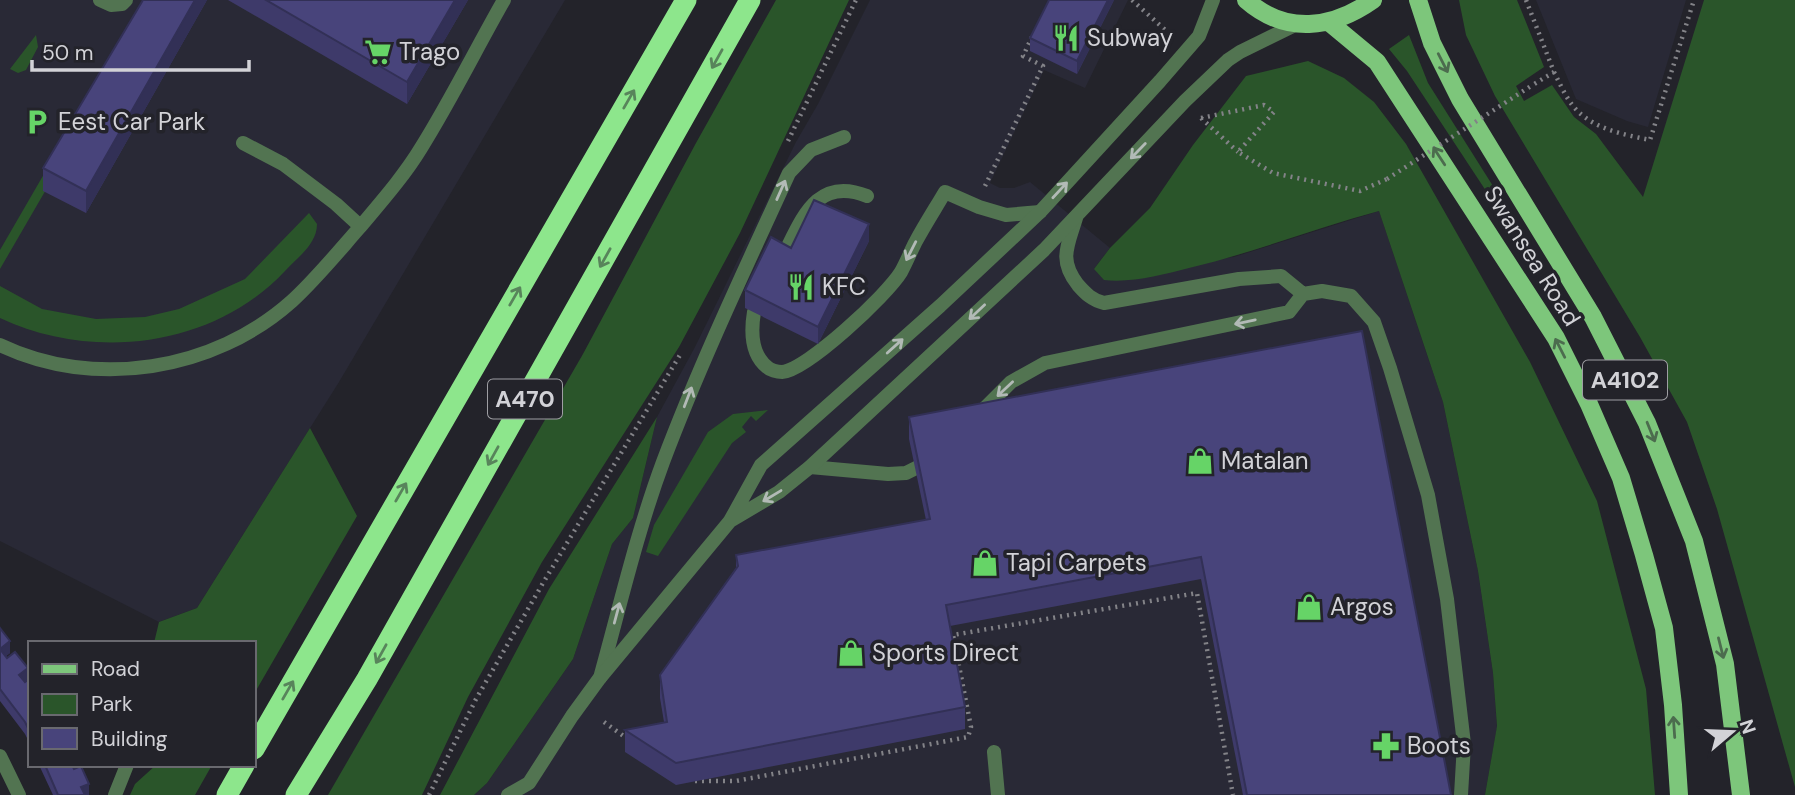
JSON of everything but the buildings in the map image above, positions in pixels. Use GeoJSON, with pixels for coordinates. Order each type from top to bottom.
{"type":"FeatureCollection","features":[{"type":"Feature","properties":{"kind":"highway","name":"A470"},"geometry":{"type":"LineString","coordinates":[[256,746],[686,0]]}},
{"type":"Feature","properties":{"kind":"highway","name":"A470"},"geometry":{"type":"LineString","coordinates":[[296,795],[367,679],[750,0]]}},
{"type":"Feature","properties":{"kind":"highway"},"geometry":{"type":"LineString","coordinates":[[227,795],[243,767]]}},
{"type":"Feature","properties":{"kind":"main road"},"geometry":{"type":"LineString","coordinates":[[1246,0],[1271,17],[1297,24],[1330,23],[1354,13],[1373,0]]}},
{"type":"Feature","properties":{"kind":"main road","name":"Swansea Road"},"geometry":{"type":"LineString","coordinates":[[1418,0],[1432,43],[1460,99],[1593,317],[1647,423],[1694,541],[1725,664],[1744,790]]}},
{"type":"Feature","properties":{"kind":"main road","name":"Swansea Road"},"geometry":{"type":"LineString","coordinates":[[1330,23],[1377,62],[1556,338],[1589,404],[1620,478],[1664,628],[1679,795]]}},
{"type":"Feature","properties":{"kind":"street"},"geometry":{"type":"LineString","coordinates":[[100,0],[111,5],[122,4],[126,0]]}},
{"type":"Feature","properties":{"kind":"street"},"geometry":{"type":"LineString","coordinates":[[0,345],[50,363],[82,369],[120,369],[169,364],[210,351],[251,331],[291,302],[360,226],[421,149],[504,0]]}},
{"type":"Feature","properties":{"kind":"street"},"geometry":{"type":"LineString","coordinates":[[508,795],[530,789],[572,716],[599,679],[730,521],[761,465],[940,306],[1040,212],[1199,36],[1213,0]]}},
{"type":"Feature","properties":{"kind":"street"},"geometry":{"type":"LineString","coordinates":[[730,521],[779,492],[810,467],[1076,218],[1185,101],[1228,60],[1297,24]]}},
{"type":"Feature","properties":{"kind":"street"},"geometry":{"type":"LineString","coordinates":[[599,679],[633,556],[662,465],[695,381],[761,234],[789,173],[811,150],[844,137]]}},
{"type":"Feature","properties":{"kind":"street"},"geometry":{"type":"LineString","coordinates":[[243,143],[283,164],[360,226]]}},
{"type":"Feature","properties":{"kind":"street"},"geometry":{"type":"LineString","coordinates":[[781,260],[811,205],[819,197],[853,190],[867,196]]}},
{"type":"Feature","properties":{"kind":"street"},"geometry":{"type":"LineString","coordinates":[[754,312],[751,334],[760,360],[769,369],[782,372],[800,365],[833,341],[882,296],[900,273],[945,192],[1006,215],[1040,212]]}},
{"type":"Feature","properties":{"kind":"street"},"geometry":{"type":"LineString","coordinates":[[1076,218],[1066,252],[1067,270],[1095,301],[1104,303],[1238,279],[1281,276],[1303,294],[1322,292],[1351,296],[1374,322],[1428,495],[1447,599],[1464,744],[1461,795]]}},
{"type":"Feature","properties":{"kind":"street"},"geometry":{"type":"LineString","coordinates":[[973,421],[1011,382],[1045,363],[1289,313],[1303,294]]}},
{"type":"Feature","properties":{"kind":"street"},"geometry":{"type":"LineString","coordinates":[[810,467],[888,474],[906,473],[934,459],[944,450]]}},
{"type":"Feature","properties":{"kind":"street"},"geometry":{"type":"LineString","coordinates":[[994,752],[998,795]]}},
{"type":"Feature","properties":{"kind":"street"},"geometry":{"type":"LineString","coordinates":[[0,756],[19,795]]}},
{"type":"Feature","properties":{"kind":"street"},"geometry":{"type":"LineString","coordinates":[[116,795],[126,767]]}},
{"type":"Feature","properties":{"kind":"path"},"geometry":{"type":"LineString","coordinates":[[783,150],[856,0]]}},
{"type":"Feature","properties":{"kind":"path"},"geometry":{"type":"LineString","coordinates":[[1132,0],[1173,38]]}},
{"type":"Feature","properties":{"kind":"path"},"geometry":{"type":"LineString","coordinates":[[1526,0],[1554,72],[1571,104],[1599,126],[1650,140],[1694,0]]}},
{"type":"Feature","properties":{"kind":"path"},"geometry":{"type":"LineString","coordinates":[[996,194],[984,187],[1043,66],[1023,56],[1034,33]]}},
{"type":"Feature","properties":{"kind":"path"},"geometry":{"type":"LineString","coordinates":[[1238,152],[1274,112],[1264,105],[1201,118],[1238,152],[1273,173],[1360,191],[1387,180],[1554,72]]}},
{"type":"Feature","properties":{"kind":"path"},"geometry":{"type":"LineString","coordinates":[[429,795],[482,688],[683,350]]}},
{"type":"Feature","properties":{"kind":"path"},"geometry":{"type":"LineString","coordinates":[[692,780],[736,781],[968,737],[971,727],[953,635],[1197,593],[1233,795]]}},
{"type":"Feature","properties":{"kind":"path"},"geometry":{"type":"LineString","coordinates":[[604,722],[630,741]]}},
{"type":"Feature","properties":{"kind":"shaded area"},"geometry":{"type":"Polygon","coordinates":[[[0,0],[565,0],[339,382],[197,608],[159,622],[0,541],[0,0]]]}},
{"type":"Feature","properties":{"kind":"shaded area"},"geometry":{"type":"Polygon","coordinates":[[[870,0],[1128,0],[1085,88],[1044,70],[990,183],[1000,188],[1014,188],[1030,182],[1110,248],[1094,269],[1234,257],[1379,211],[1443,402],[1478,571],[1493,673],[1497,727],[1485,795],[474,795],[487,783],[573,659],[612,544],[633,518],[657,417],[870,0]]]}},
{"type":"Feature","properties":{"kind":"shaded area"},"geometry":{"type":"Polygon","coordinates":[[[1536,0],[1686,0],[1648,127],[1576,99],[1536,0]]]}},
{"type":"Feature","properties":{"kind":"green space"},"geometry":{"type":"Polygon","coordinates":[[[776,0],[849,0],[740,233],[679,347],[542,562],[468,697],[422,795],[328,795],[583,354],[776,0]]]}},
{"type":"Feature","properties":{"kind":"green space"},"geometry":{"type":"Polygon","coordinates":[[[1459,0],[1517,0],[1544,67],[1516,86],[1524,101],[1552,85],[1574,117],[1596,134],[1643,197],[1704,0],[1795,0],[1795,787],[1717,509],[1687,422],[1640,337],[1495,96],[1466,35],[1459,0]]]}},
{"type":"Feature","properties":{"kind":"green space"},"geometry":{"type":"Polygon","coordinates":[[[36,35],[38,47],[26,70],[18,73],[10,69],[36,35]]]}},
{"type":"Feature","properties":{"kind":"green space"},"geometry":{"type":"Polygon","coordinates":[[[1409,35],[1428,83],[1498,194],[1492,200],[1407,71],[1389,49],[1409,35]]]}},
{"type":"Feature","properties":{"kind":"green space"},"geometry":{"type":"Polygon","coordinates":[[[127,50],[0,269],[0,250],[66,136],[127,50]]]}},
{"type":"Feature","properties":{"kind":"green space"},"geometry":{"type":"Polygon","coordinates":[[[1308,61],[1344,78],[1374,102],[1406,144],[1530,362],[1597,501],[1646,689],[1655,795],[1485,795],[1497,726],[1493,673],[1478,571],[1443,402],[1379,211],[1237,255],[1158,276],[1104,280],[1094,269],[1110,248],[1150,208],[1193,145],[1246,76],[1308,61]]]}},
{"type":"Feature","properties":{"kind":"green space"},"geometry":{"type":"Polygon","coordinates":[[[309,213],[317,224],[314,238],[285,271],[256,297],[224,317],[188,331],[151,340],[112,343],[74,340],[36,332],[0,318],[0,286],[42,309],[96,319],[145,317],[179,309],[245,279],[309,213]]]}},
{"type":"Feature","properties":{"kind":"green space"},"geometry":{"type":"Polygon","coordinates":[[[768,410],[756,421],[751,416],[742,427],[746,432],[732,443],[658,556],[646,552],[654,525],[708,432],[733,414],[768,410]]]}},
{"type":"Feature","properties":{"kind":"green space"},"geometry":{"type":"Polygon","coordinates":[[[657,417],[633,518],[612,544],[573,659],[487,783],[474,795],[440,795],[549,589],[657,417]]]}},
{"type":"Feature","properties":{"kind":"green space"},"geometry":{"type":"Polygon","coordinates":[[[310,428],[357,516],[256,691],[256,641],[154,641],[159,622],[197,608],[310,428]]]}},
{"type":"Feature","properties":{"kind":"green space"},"geometry":{"type":"Polygon","coordinates":[[[154,767],[211,767],[195,795],[130,795],[135,784],[154,767]]]}},
{"type":"Feature","properties":{"kind":"place","name":"Subway"},"geometry":{"type":"Point","coordinates":[1066,38]}},
{"type":"Feature","properties":{"kind":"place","name":"Trago"},"geometry":{"type":"Point","coordinates":[378,52]}},
{"type":"Feature","properties":{"kind":"place","name":"Eest Car Park"},"geometry":{"type":"Point","coordinates":[37,122]}},
{"type":"Feature","properties":{"kind":"place","name":"KFC"},"geometry":{"type":"Point","coordinates":[801,287]}},
{"type":"Feature","properties":{"kind":"place","name":"Matalan"},"geometry":{"type":"Point","coordinates":[1200,461]}},
{"type":"Feature","properties":{"kind":"place","name":"Tapi Carpets"},"geometry":{"type":"Point","coordinates":[985,563]}},
{"type":"Feature","properties":{"kind":"place","name":"Argos"},"geometry":{"type":"Point","coordinates":[1309,607]}},
{"type":"Feature","properties":{"kind":"place","name":"Sports Direct"},"geometry":{"type":"Point","coordinates":[851,653]}},
{"type":"Feature","properties":{"kind":"place","name":"Boots"},"geometry":{"type":"Point","coordinates":[1386,746]}}]}
